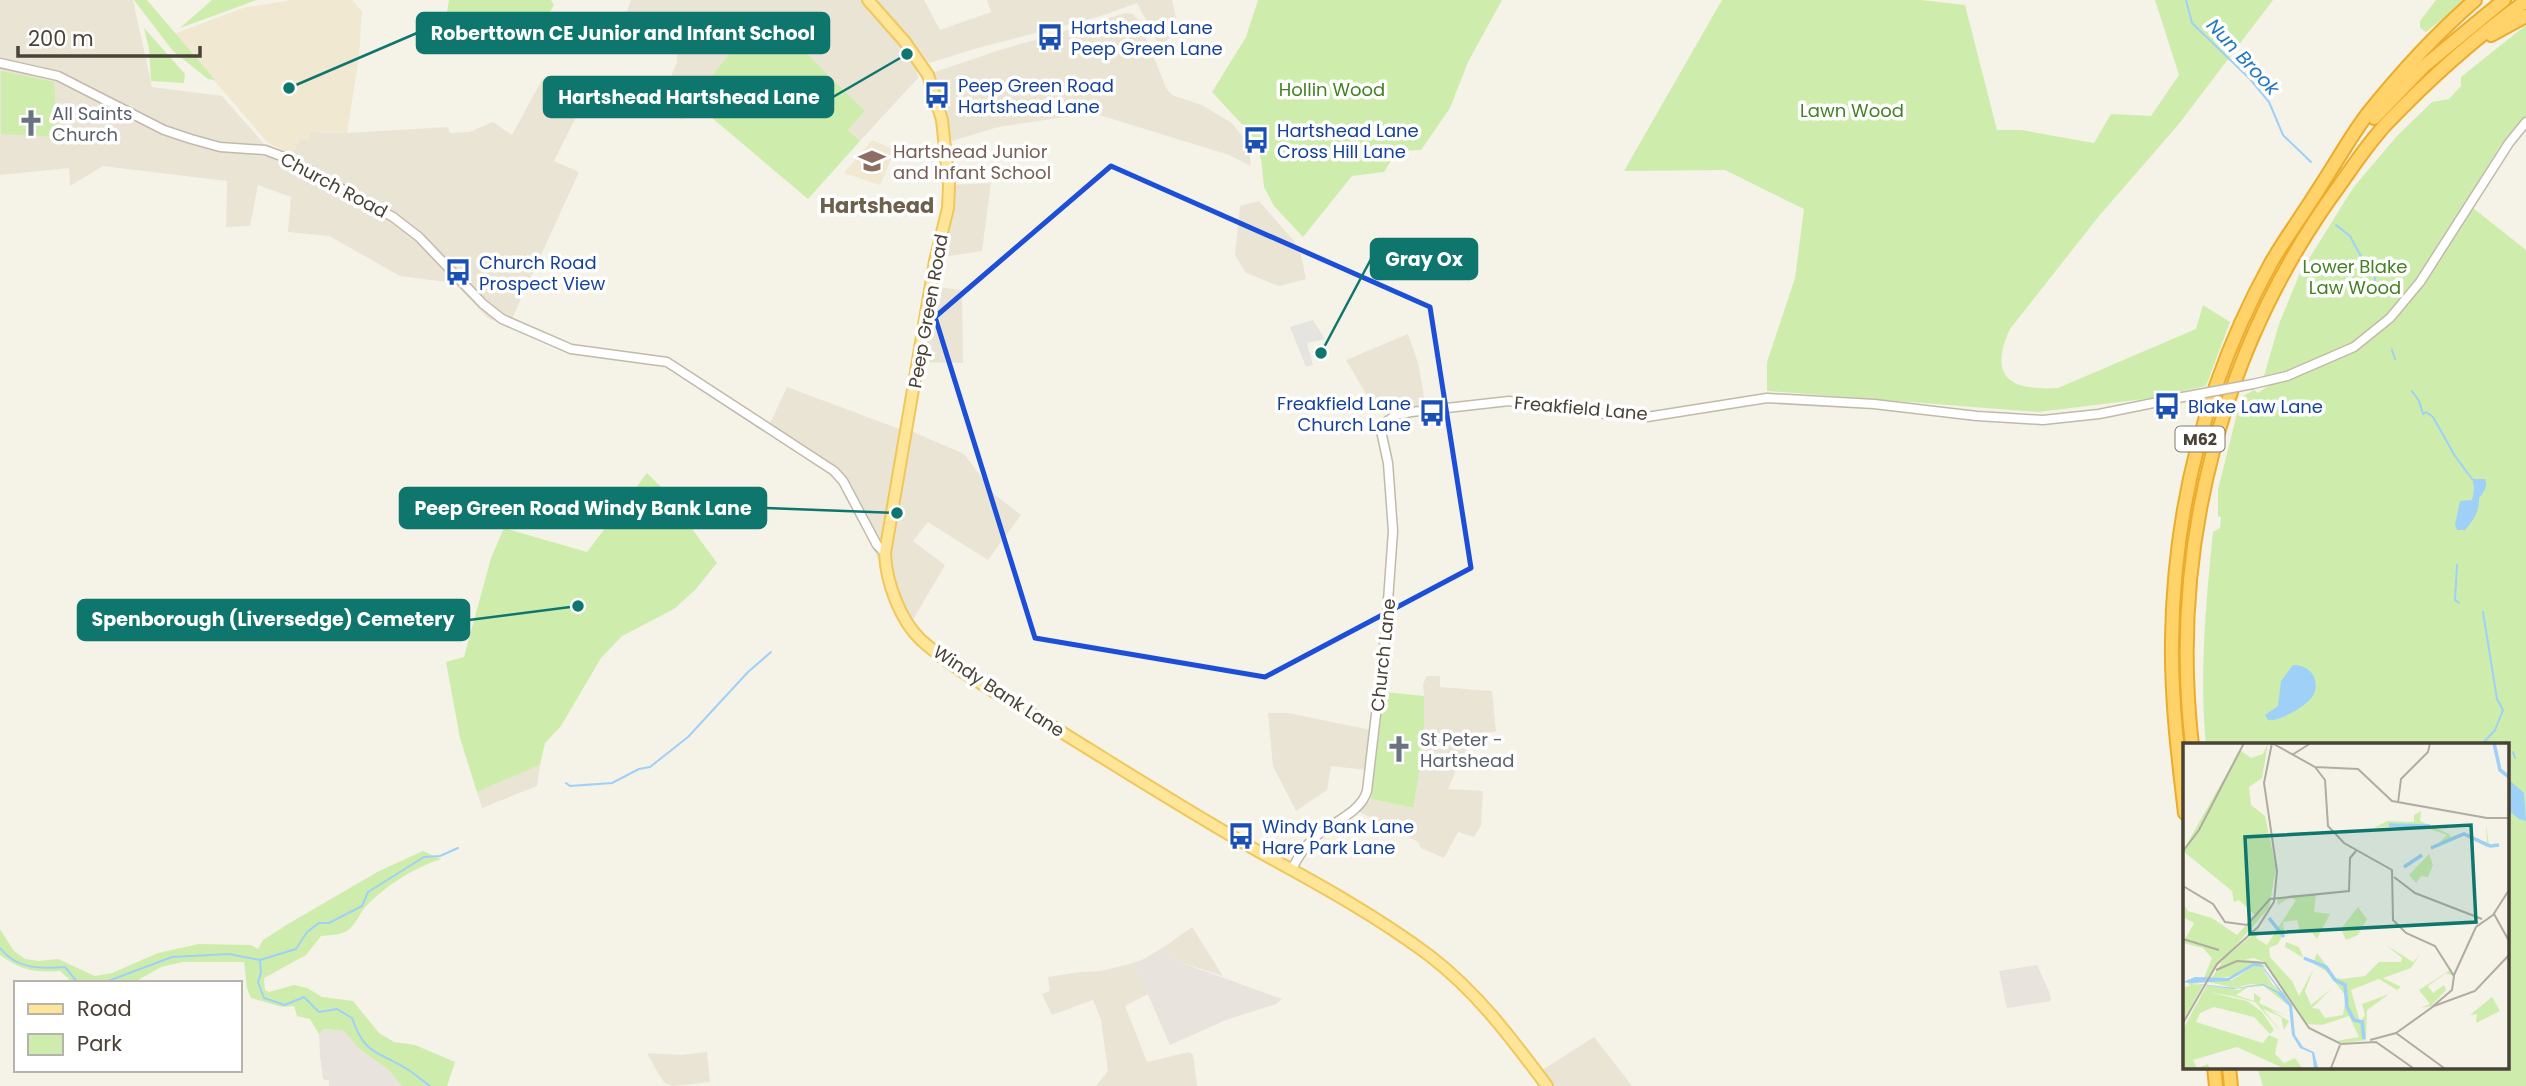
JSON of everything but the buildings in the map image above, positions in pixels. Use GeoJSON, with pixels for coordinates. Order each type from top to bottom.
{"type":"FeatureCollection","features":[{"type":"Feature","properties":{"kind":"highway"},"geometry":{"type":"LineString","coordinates":[[2318,190],[2368,114],[2443,29],[2474,0]]}},
{"type":"Feature","properties":{"kind":"highway","name":"M62"},"geometry":{"type":"LineString","coordinates":[[2183,796],[2176,738],[2172,640],[2176,566],[2188,484],[2209,402],[2240,325],[2272,262],[2318,190],[2372,120],[2415,76],[2504,0]]}},
{"type":"Feature","properties":{"kind":"highway","name":"M62"},"geometry":{"type":"LineString","coordinates":[[2192,743],[2187,637],[2192,559],[2204,489],[2216,441],[2248,342],[2280,276],[2313,222],[2385,125],[2434,76],[2526,1]]}},
{"type":"Feature","properties":{"kind":"highway"},"geometry":{"type":"LineString","coordinates":[[2475,43],[2526,16]]}},
{"type":"Feature","properties":{"kind":"highway"},"geometry":{"type":"LineString","coordinates":[[2229,1068],[2231,1086]]}},
{"type":"Feature","properties":{"kind":"main road","name":"Peep Green Road"},"geometry":{"type":"LineString","coordinates":[[869,0],[925,70],[942,120],[949,186],[948,208],[935,261],[885,554]]}},
{"type":"Feature","properties":{"kind":"main road","name":"Windy Bank Lane"},"geometry":{"type":"LineString","coordinates":[[885,554],[885,563],[902,613],[921,639],[1022,708],[1397,933],[1459,979],[1508,1034],[1547,1086]]}},
{"type":"Feature","properties":{"kind":"street","name":"Church Road"},"geometry":{"type":"LineString","coordinates":[[0,63],[58,76],[164,130],[191,139],[220,146],[265,150],[284,157],[393,217],[419,237],[483,304]]}},
{"type":"Feature","properties":{"kind":"street","name":"Freakfield Lane"},"geometry":{"type":"LineString","coordinates":[[1396,415],[1459,405],[1509,401],[1580,412],[1647,417],[1767,398],[1874,404],[1977,416],[2043,420],[2099,414],[2287,376],[2354,347],[2390,318],[2420,282],[2509,143],[2526,122]]}},
{"type":"Feature","properties":{"kind":"street","name":"Windy Bank Lane"},"geometry":{"type":"LineString","coordinates":[[483,304],[502,319],[571,349],[667,362],[834,471],[843,481],[877,545],[885,554]]}},
{"type":"Feature","properties":{"kind":"street","name":"Church Lane"},"geometry":{"type":"LineString","coordinates":[[1292,869],[1302,850],[1364,801],[1367,792],[1386,629],[1393,531],[1388,463],[1381,431],[1386,422],[1396,415]]}},
{"type":"Feature","properties":{"kind":"highlighted area"},"geometry":{"type":"Polygon","coordinates":[[[1111,166],[1430,307],[1471,568],[1265,677],[1035,638],[935,317],[1111,166]]]}},
{"type":"Feature","properties":{"kind":"shaded area"},"geometry":{"type":"Polygon","coordinates":[[[0,0],[133,0],[152,87],[222,96],[265,145],[292,155],[300,138],[311,132],[347,133],[448,127],[450,133],[469,132],[493,122],[512,135],[543,78],[580,109],[554,161],[579,172],[508,327],[488,318],[454,283],[400,276],[329,236],[288,232],[291,197],[258,185],[250,226],[226,227],[227,181],[103,166],[70,186],[69,168],[0,175],[0,0]]]}},
{"type":"Feature","properties":{"kind":"shaded area"},"geometry":{"type":"Polygon","coordinates":[[[291,0],[352,0],[362,11],[359,56],[347,133],[311,132],[308,141],[300,138],[293,155],[268,143],[174,34],[243,8],[291,0]]]}},
{"type":"Feature","properties":{"kind":"shaded area"},"geometry":{"type":"Polygon","coordinates":[[[631,0],[863,0],[906,50],[914,63],[918,78],[860,141],[848,130],[865,111],[763,11],[692,101],[682,120],[663,96],[677,62],[677,55],[665,30],[625,16],[631,0]]]}},
{"type":"Feature","properties":{"kind":"shaded area"},"geometry":{"type":"Polygon","coordinates":[[[874,0],[924,0],[940,30],[991,12],[987,0],[1172,0],[1176,19],[1171,37],[1159,46],[1137,3],[1101,16],[929,63],[874,0]]]}},
{"type":"Feature","properties":{"kind":"shaded area"},"geometry":{"type":"Polygon","coordinates":[[[1126,13],[1133,14],[1140,22],[1166,88],[1172,95],[1202,105],[1232,123],[1248,144],[1251,166],[1229,155],[1093,113],[998,127],[952,141],[932,73],[1126,13]]]}},
{"type":"Feature","properties":{"kind":"shaded area","name":"Hartshead Junior and Infant School"},"geometry":{"type":"Polygon","coordinates":[[[872,140],[895,150],[880,185],[844,173],[872,140]]]}},
{"type":"Feature","properties":{"kind":"shaded area"},"geometry":{"type":"Polygon","coordinates":[[[991,183],[982,251],[930,259],[944,207],[946,185],[991,183]]]}},
{"type":"Feature","properties":{"kind":"shaded area"},"geometry":{"type":"Polygon","coordinates":[[[1259,201],[1294,241],[1301,255],[1306,279],[1279,286],[1246,273],[1235,255],[1240,206],[1259,201]]]}},
{"type":"Feature","properties":{"kind":"shaded area"},"geometry":{"type":"Polygon","coordinates":[[[926,286],[962,290],[963,363],[914,362],[926,286]]]}},
{"type":"Feature","properties":{"kind":"shaded area"},"geometry":{"type":"Polygon","coordinates":[[[1313,320],[1325,339],[1307,343],[1313,365],[1306,367],[1290,327],[1313,320]]]}},
{"type":"Feature","properties":{"kind":"shaded area"},"geometry":{"type":"Polygon","coordinates":[[[1408,334],[1418,363],[1426,407],[1394,412],[1376,411],[1346,360],[1408,334]]]}},
{"type":"Feature","properties":{"kind":"shaded area"},"geometry":{"type":"Polygon","coordinates":[[[787,387],[911,431],[964,454],[995,495],[1021,515],[988,560],[928,522],[913,541],[945,565],[907,630],[875,552],[837,481],[795,445],[766,432],[787,387]]]}},
{"type":"Feature","properties":{"kind":"shaded area"},"geometry":{"type":"Polygon","coordinates":[[[1427,676],[1440,676],[1440,687],[1492,691],[1496,731],[1484,735],[1470,747],[1460,761],[1448,789],[1483,791],[1481,825],[1474,837],[1458,832],[1444,858],[1421,848],[1418,842],[1358,811],[1371,799],[1412,808],[1423,684],[1427,676]]]}},
{"type":"Feature","properties":{"kind":"shaded area"},"geometry":{"type":"Polygon","coordinates":[[[1268,713],[1289,713],[1370,730],[1366,770],[1331,766],[1327,790],[1296,811],[1273,766],[1268,713]]]}},
{"type":"Feature","properties":{"kind":"shaded area"},"geometry":{"type":"Polygon","coordinates":[[[540,765],[537,786],[482,808],[477,792],[540,765]]]}},
{"type":"Feature","properties":{"kind":"shaded area"},"geometry":{"type":"Polygon","coordinates":[[[1192,927],[1223,976],[1177,961],[1167,945],[1192,927]]]}},
{"type":"Feature","properties":{"kind":"shaded area"},"geometry":{"type":"Polygon","coordinates":[[[1167,945],[1177,961],[1282,999],[1276,1004],[1226,1020],[1170,1045],[1136,967],[1126,965],[1142,960],[1167,945]]]}},
{"type":"Feature","properties":{"kind":"shaded area"},"geometry":{"type":"Polygon","coordinates":[[[1126,965],[1136,967],[1148,994],[1125,1006],[1147,1062],[1189,1052],[1193,1055],[1197,1086],[1096,1086],[1108,1071],[1101,1020],[1093,1000],[1052,1015],[1042,994],[1050,991],[1048,977],[1126,965]]]}},
{"type":"Feature","properties":{"kind":"shaded area"},"geometry":{"type":"Polygon","coordinates":[[[2037,965],[2051,1001],[2007,1008],[1999,971],[2037,965]]]}},
{"type":"Feature","properties":{"kind":"shaded area"},"geometry":{"type":"Polygon","coordinates":[[[324,1029],[344,1031],[359,1049],[388,1069],[402,1086],[329,1086],[329,1081],[323,1079],[320,1055],[319,1034],[324,1029]]]}},
{"type":"Feature","properties":{"kind":"shaded area"},"geometry":{"type":"Polygon","coordinates":[[[1594,1037],[1632,1086],[1540,1086],[1533,1076],[1594,1037]]]}},
{"type":"Feature","properties":{"kind":"shaded area"},"geometry":{"type":"Polygon","coordinates":[[[707,1052],[710,1082],[673,1086],[665,1083],[647,1053],[681,1055],[707,1052]]]}},
{"type":"Feature","properties":{"kind":"green space"},"geometry":{"type":"Polygon","coordinates":[[[134,0],[147,0],[215,80],[208,79],[173,51],[134,0]]]}},
{"type":"Feature","properties":{"kind":"green space"},"geometry":{"type":"Polygon","coordinates":[[[212,0],[257,0],[180,28],[212,0]]]}},
{"type":"Feature","properties":{"kind":"green space"},"geometry":{"type":"Polygon","coordinates":[[[449,0],[551,0],[554,5],[541,27],[447,12],[449,0]]]}},
{"type":"Feature","properties":{"kind":"green space","name":"Hollin Wood"},"geometry":{"type":"Polygon","coordinates":[[[1258,0],[1502,0],[1468,62],[1450,108],[1421,150],[1397,151],[1384,172],[1352,176],[1303,237],[1274,206],[1264,187],[1261,159],[1251,134],[1212,92],[1246,37],[1258,0]]]}},
{"type":"Feature","properties":{"kind":"green space","name":"Lawn Wood"},"geometry":{"type":"Polygon","coordinates":[[[1722,0],[1921,0],[1965,5],[1997,130],[2021,130],[2094,143],[2111,114],[2151,116],[2179,75],[2155,0],[2273,0],[2178,125],[2099,216],[2010,329],[2001,359],[2008,378],[2016,383],[2027,387],[2058,388],[2196,329],[2203,305],[2230,322],[2206,386],[2152,398],[2038,412],[1767,391],[1767,362],[1795,278],[1804,209],[1725,170],[1624,171],[1722,0]]]}},
{"type":"Feature","properties":{"kind":"green space"},"geometry":{"type":"Polygon","coordinates":[[[2436,0],[2466,0],[2426,32],[2420,28],[2420,21],[2436,0]]]}},
{"type":"Feature","properties":{"kind":"green space"},"geometry":{"type":"Polygon","coordinates":[[[763,11],[865,111],[848,130],[860,141],[808,199],[692,101],[763,11]]]}},
{"type":"Feature","properties":{"kind":"green space","name":"Lower Blake Law Wood"},"geometry":{"type":"Polygon","coordinates":[[[2526,25],[2526,117],[2501,145],[2450,233],[2410,290],[2388,315],[2363,336],[2335,353],[2302,367],[2264,376],[2279,324],[2300,273],[2353,188],[2397,136],[2432,102],[2449,99],[2461,86],[2461,77],[2526,25]]]}},
{"type":"Feature","properties":{"kind":"green space"},"geometry":{"type":"Polygon","coordinates":[[[144,28],[185,74],[184,83],[151,81],[149,49],[144,28]]]}},
{"type":"Feature","properties":{"kind":"green space"},"geometry":{"type":"Polygon","coordinates":[[[1,71],[54,82],[58,137],[1,134],[1,71]]]}},
{"type":"Feature","properties":{"kind":"green space"},"geometry":{"type":"Polygon","coordinates":[[[2473,208],[2526,250],[2526,1086],[2263,1086],[2257,1068],[2508,1068],[2508,743],[2206,743],[2204,638],[2213,532],[2220,528],[2218,490],[2241,397],[2254,390],[2258,393],[2281,379],[2355,347],[2390,319],[2434,265],[2473,208]]]}},
{"type":"Feature","properties":{"kind":"green space"},"geometry":{"type":"Polygon","coordinates":[[[647,473],[663,489],[717,563],[695,590],[674,609],[622,636],[601,658],[561,726],[545,743],[540,765],[477,792],[460,738],[446,662],[464,657],[491,558],[504,528],[587,552],[647,473]]]}},
{"type":"Feature","properties":{"kind":"green space"},"geometry":{"type":"Polygon","coordinates":[[[1384,692],[1424,696],[1424,743],[1413,808],[1371,799],[1384,692]]]}},
{"type":"Feature","properties":{"kind":"green space"},"geometry":{"type":"Polygon","coordinates":[[[423,851],[441,859],[411,872],[383,891],[367,905],[347,931],[321,936],[306,955],[264,978],[265,990],[269,992],[294,985],[307,988],[322,997],[353,1001],[379,1033],[394,1042],[415,1045],[455,1062],[447,1086],[402,1086],[388,1069],[359,1049],[344,1031],[324,1029],[319,1034],[310,1019],[297,1016],[294,1006],[282,1007],[251,998],[244,962],[183,962],[161,967],[136,981],[71,981],[60,971],[28,969],[0,955],[0,929],[14,951],[25,959],[58,959],[95,976],[112,973],[158,953],[199,944],[251,945],[258,949],[263,940],[379,871],[423,851]]]}},
{"type":"Feature","properties":{"kind":"water"},"geometry":{"type":"Polygon","coordinates":[[[2472,479],[2485,479],[2486,487],[2479,498],[2473,519],[2465,530],[2457,530],[2455,525],[2460,501],[2472,500],[2472,479]]]}},
{"type":"Feature","properties":{"kind":"water"},"geometry":{"type":"Polygon","coordinates":[[[2293,665],[2304,667],[2312,673],[2316,682],[2314,694],[2293,712],[2268,720],[2265,715],[2278,706],[2281,681],[2293,665]]]}},
{"type":"Feature","properties":{"kind":"water"},"geometry":{"type":"Polygon","coordinates":[[[2508,779],[2524,793],[2526,821],[2508,810],[2508,798],[2511,794],[2508,779]]]}},
{"type":"Feature","properties":{"kind":"waterway","name":"Nun Brook"},"geometry":{"type":"LineString","coordinates":[[2186,0],[2192,23],[2250,79],[2269,102],[2283,135],[2311,162]]}},
{"type":"Feature","properties":{"kind":"waterway","name":"Nun Brook"},"geometry":{"type":"LineString","coordinates":[[2336,225],[2350,236],[2363,260]]}},
{"type":"Feature","properties":{"kind":"waterway","name":"Nun Brook"},"geometry":{"type":"LineString","coordinates":[[2373,272],[2375,295]]}},
{"type":"Feature","properties":{"kind":"waterway","name":"Nun Brook"},"geometry":{"type":"LineString","coordinates":[[2392,350],[2395,359]]}},
{"type":"Feature","properties":{"kind":"waterway","name":"Nun Brook"},"geometry":{"type":"LineString","coordinates":[[2412,391],[2423,414],[2426,412],[2433,417],[2455,456],[2472,479]]}},
{"type":"Feature","properties":{"kind":"waterway","name":"Nun Brook"},"geometry":{"type":"LineString","coordinates":[[2457,565],[2455,600],[2459,603]]}},
{"type":"Feature","properties":{"kind":"waterway","name":"Nun Brook"},"geometry":{"type":"LineString","coordinates":[[2483,612],[2497,699],[2503,710],[2495,730],[2483,743]]}},
{"type":"Feature","properties":{"kind":"waterway"},"geometry":{"type":"LineString","coordinates":[[566,783],[570,786],[612,783],[639,769],[650,767],[688,737],[748,672],[771,652]]}},
{"type":"Feature","properties":{"kind":"waterway"},"geometry":{"type":"LineString","coordinates":[[2513,752],[2515,758]]}},
{"type":"Feature","properties":{"kind":"waterway"},"geometry":{"type":"LineString","coordinates":[[108,981],[172,957],[229,954],[260,960],[296,949],[307,932],[319,923],[329,923],[362,906],[368,892],[424,857],[440,856],[458,848]]}},
{"type":"Feature","properties":{"kind":"waterway"},"geometry":{"type":"LineString","coordinates":[[0,948],[21,964],[47,968],[65,967],[76,981]]}},
{"type":"Feature","properties":{"kind":"waterway"},"geometry":{"type":"LineString","coordinates":[[260,960],[258,982],[264,998],[285,1005],[304,997],[319,1012],[337,1009],[352,1018],[367,1046],[430,1086]]}},
{"type":"Feature","properties":{"kind":"place","name":"Hartshead Lane Peep Green Lane"},"geometry":{"type":"Point","coordinates":[1050,37]}},
{"type":"Feature","properties":{"kind":"place","name":"Hartshead Hartshead Lane"},"geometry":{"type":"Point","coordinates":[907,54]}},
{"type":"Feature","properties":{"kind":"place","name":"Roberttown CE Junior and Infant School"},"geometry":{"type":"Point","coordinates":[289,88]}},
{"type":"Feature","properties":{"kind":"place","name":"Peep Green Road Hartshead Lane"},"geometry":{"type":"Point","coordinates":[937,95]}},
{"type":"Feature","properties":{"kind":"place","name":"All Saints Church"},"geometry":{"type":"Point","coordinates":[31,123]}},
{"type":"Feature","properties":{"kind":"place","name":"Hartshead Lane Cross Hill Lane"},"geometry":{"type":"Point","coordinates":[1256,140]}},
{"type":"Feature","properties":{"kind":"place","name":"Hartshead Junior and Infant School"},"geometry":{"type":"Point","coordinates":[872,161]}},
{"type":"Feature","properties":{"kind":"place","name":"Church Road Prospect View"},"geometry":{"type":"Point","coordinates":[458,272]}},
{"type":"Feature","properties":{"kind":"place","name":"Gray Ox"},"geometry":{"type":"Point","coordinates":[1321,353]}},
{"type":"Feature","properties":{"kind":"place","name":"Blake Law Lane"},"geometry":{"type":"Point","coordinates":[2167,406]}},
{"type":"Feature","properties":{"kind":"place","name":"Freakfield Lane Church Lane"},"geometry":{"type":"Point","coordinates":[1432,413]}},
{"type":"Feature","properties":{"kind":"place","name":"Peep Green Road Windy Bank Lane"},"geometry":{"type":"Point","coordinates":[897,513]}},
{"type":"Feature","properties":{"kind":"place","name":"Spenborough (Liversedge) Cemetery"},"geometry":{"type":"Point","coordinates":[578,606]}},
{"type":"Feature","properties":{"kind":"place","name":"St Peter - Hartshead"},"geometry":{"type":"Point","coordinates":[1399,749]}},
{"type":"Feature","properties":{"kind":"place","name":"Windy Bank Lane Hare Park Lane"},"geometry":{"type":"Point","coordinates":[1241,836]}},
{"type":"Feature","properties":{"kind":"district","name":"Hartshead"},"geometry":{"type":"Point","coordinates":[877,205]}}]}
